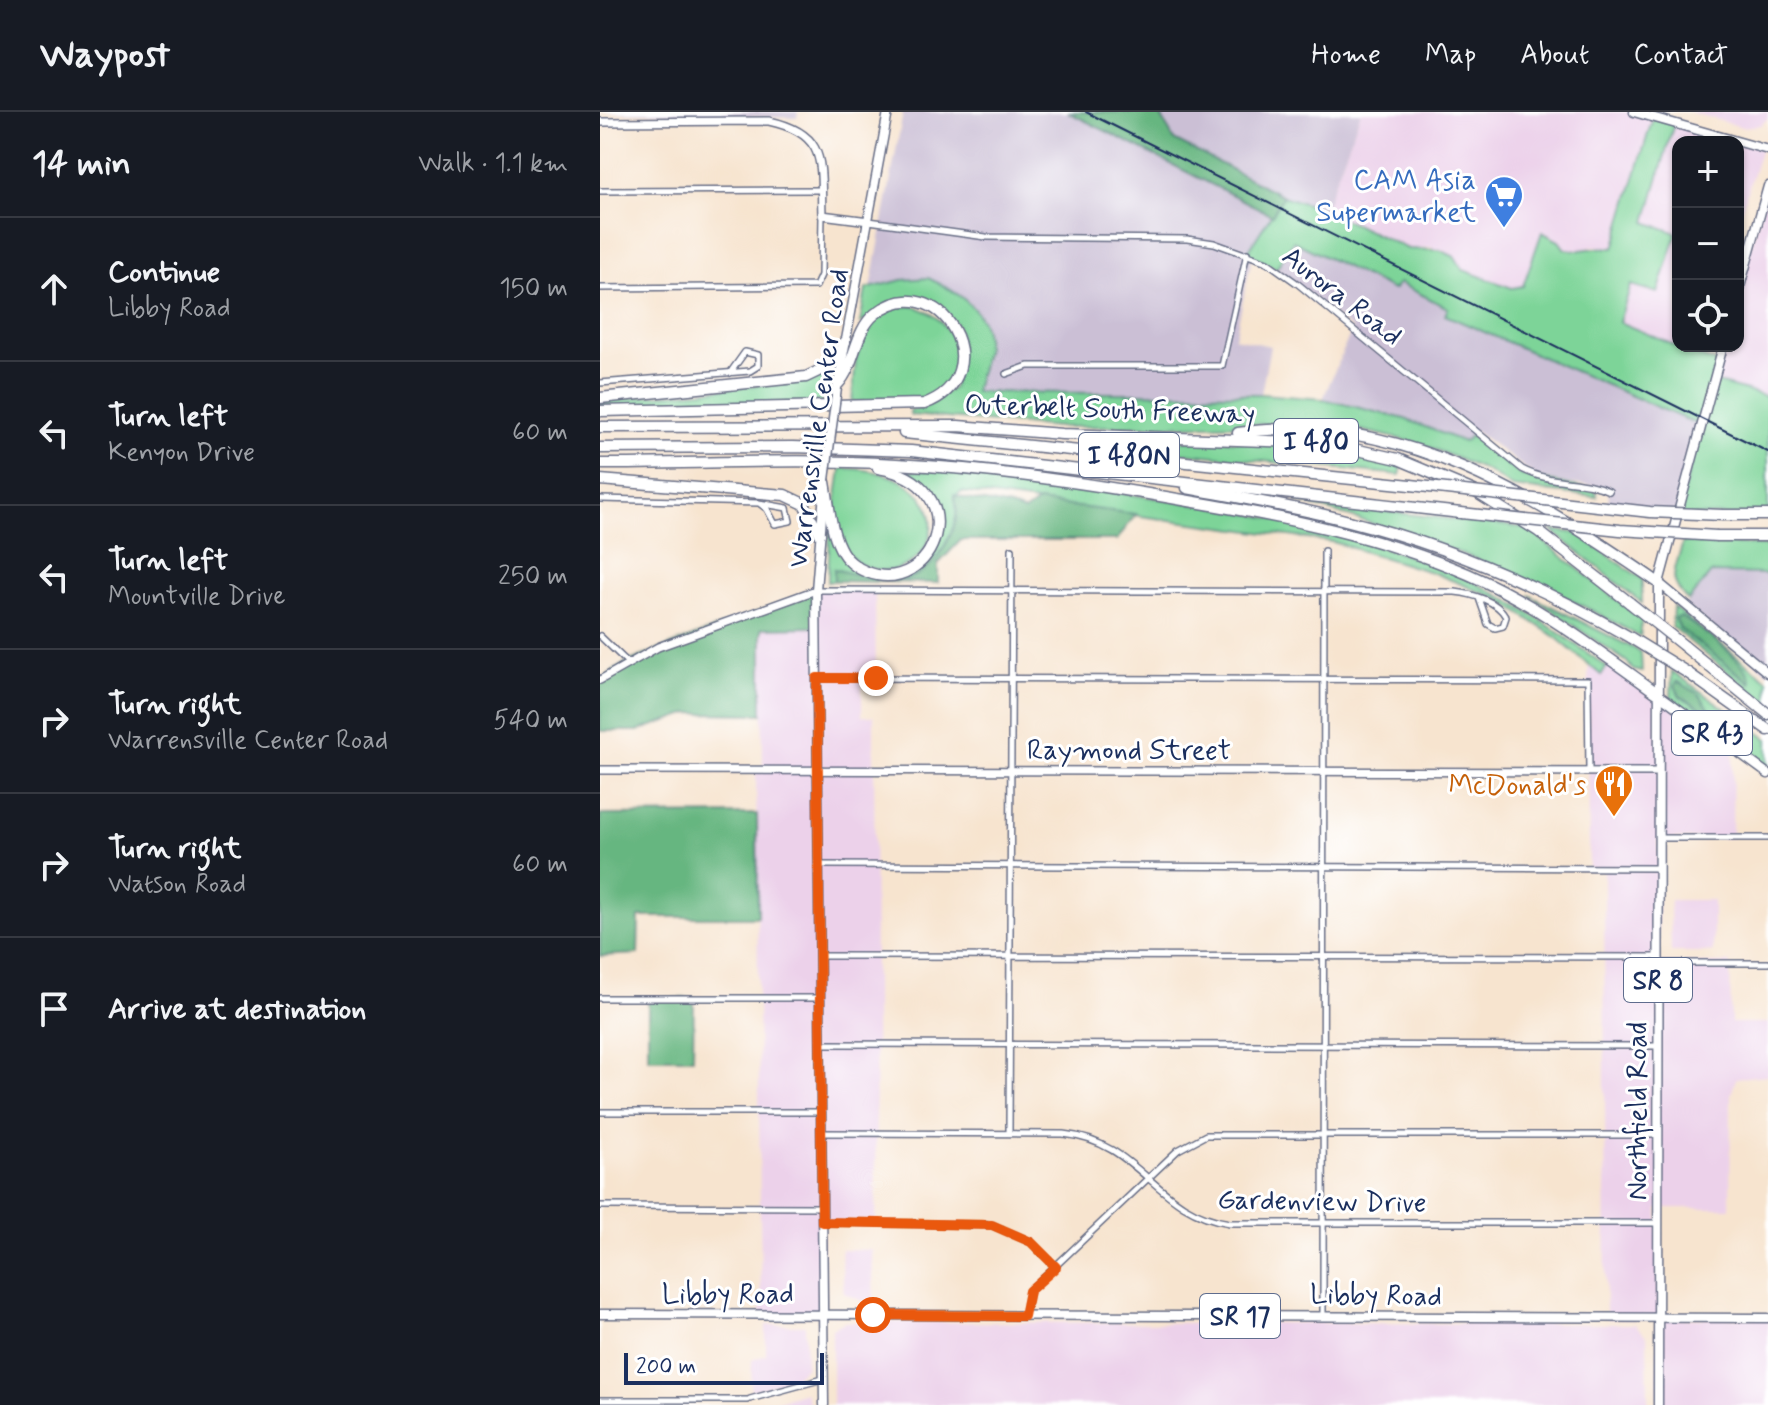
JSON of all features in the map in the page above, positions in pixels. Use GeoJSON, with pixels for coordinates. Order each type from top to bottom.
{"type":"FeatureCollection","features":[{"type":"Feature","properties":{"kind":"highway"},"geometry":{"type":"LineString","coordinates":[[600,411],[924,404],[948,389],[959,371],[961,349],[955,329],[943,314],[921,303],[902,302],[882,309],[864,327],[851,364],[838,386]]}},
{"type":"Feature","properties":{"kind":"highway"},"geometry":{"type":"LineString","coordinates":[[600,398],[806,377],[829,366],[845,342]]}},
{"type":"Feature","properties":{"kind":"highway","name":"Outerbelt South Freeway"},"geometry":{"type":"LineString","coordinates":[[600,427],[958,426],[1071,435],[1327,443],[1372,452],[1431,471],[1521,518],[1768,714]]}},
{"type":"Feature","properties":{"kind":"highway","name":"Outerbelt South Freeway"},"geometry":{"type":"LineString","coordinates":[[847,427],[1640,511],[1768,515]]}},
{"type":"Feature","properties":{"kind":"highway"},"geometry":{"type":"LineString","coordinates":[[1209,437],[1259,430],[1337,433],[1402,444],[1436,454],[1529,500],[1659,583]]}},
{"type":"Feature","properties":{"kind":"highway","name":"Outerbelt South Freeway"},"geometry":{"type":"LineString","coordinates":[[600,448],[882,450],[1620,530],[1768,536]]}},
{"type":"Feature","properties":{"kind":"highway"},"geometry":{"type":"LineString","coordinates":[[600,464],[932,466],[1044,478],[1228,507],[1348,534],[1427,558],[1502,590],[1566,627],[1657,693]]}},
{"type":"Feature","properties":{"kind":"highway"},"geometry":{"type":"LineString","coordinates":[[825,481],[837,540],[849,560],[878,575],[901,573],[919,563],[932,546],[937,530],[936,510],[925,489],[911,478],[890,470],[844,464]]}},
{"type":"Feature","properties":{"kind":"highway","name":"Outerbelt South Freeway"},"geometry":{"type":"LineString","coordinates":[[1119,475],[1308,511],[1412,540],[1527,584],[1631,638],[1688,673],[1768,730]]}},
{"type":"Feature","properties":{"kind":"highway"},"geometry":{"type":"LineString","coordinates":[[600,480],[785,495],[804,504],[820,534]]}},
{"type":"Feature","properties":{"kind":"main road","name":"Warrensville Center Road"},"geometry":{"type":"LineString","coordinates":[[824,1405],[816,590],[825,481],[838,386],[888,112]]}},
{"type":"Feature","properties":{"kind":"main road"},"geometry":{"type":"LineString","coordinates":[[1634,112],[1768,150]]}},
{"type":"Feature","properties":{"kind":"main road"},"geometry":{"type":"LineString","coordinates":[[1742,280],[1768,186]]}},
{"type":"Feature","properties":{"kind":"main road","name":"Northfield Road"},"geometry":{"type":"LineString","coordinates":[[1658,1405],[1659,583],[1721,352]]}},
{"type":"Feature","properties":{"kind":"main road","name":"SR 43"},"geometry":{"type":"LineString","coordinates":[[1659,583],[1768,673]]}},
{"type":"Feature","properties":{"kind":"main road","name":"SR 43"},"geometry":{"type":"LineString","coordinates":[[1657,693],[1768,774]]}},
{"type":"Feature","properties":{"kind":"main road","name":"Libby Road"},"geometry":{"type":"LineString","coordinates":[[600,1314],[1768,1318]]}},
{"type":"Feature","properties":{"kind":"street"},"geometry":{"type":"LineString","coordinates":[[600,122],[769,121],[792,126],[818,150],[822,215],[821,275],[816,286],[600,288]]}},
{"type":"Feature","properties":{"kind":"street"},"geometry":{"type":"LineString","coordinates":[[600,191],[821,190]]}},
{"type":"Feature","properties":{"kind":"street"},"geometry":{"type":"LineString","coordinates":[[822,215],[869,221]]}},
{"type":"Feature","properties":{"kind":"street","name":"Aurora Road"},"geometry":{"type":"LineString","coordinates":[[869,221],[986,237],[1187,239],[1247,253],[1298,284],[1522,469],[1553,482],[1598,486],[1609,491]]}},
{"type":"Feature","properties":{"kind":"street"},"geometry":{"type":"LineString","coordinates":[[1006,374],[1028,366],[1222,366],[1247,253]]}},
{"type":"Feature","properties":{"kind":"street"},"geometry":{"type":"LineString","coordinates":[[600,383],[730,373],[755,369],[760,361],[758,355],[745,352],[730,373]]}},
{"type":"Feature","properties":{"kind":"street"},"geometry":{"type":"LineString","coordinates":[[600,499],[759,503],[787,508],[790,521],[775,524],[767,509],[759,503]]}},
{"type":"Feature","properties":{"kind":"street"},"geometry":{"type":"LineString","coordinates":[[1009,1133],[1012,549]]}},
{"type":"Feature","properties":{"kind":"street"},"geometry":{"type":"LineString","coordinates":[[1323,1315],[1323,956],[1326,867],[1324,551]]}},
{"type":"Feature","properties":{"kind":"street"},"geometry":{"type":"LineString","coordinates":[[600,680],[627,662],[703,629],[816,590],[1455,592],[1479,598],[1505,613],[1503,626],[1495,628],[1488,624],[1479,598]]}},
{"type":"Feature","properties":{"kind":"street"},"geometry":{"type":"LineString","coordinates":[[600,636],[627,662]]}},
{"type":"Feature","properties":{"kind":"street"},"geometry":{"type":"LineString","coordinates":[[817,678],[1588,680],[1589,772]]}},
{"type":"Feature","properties":{"kind":"street","name":"Raymond Street"},"geometry":{"type":"LineString","coordinates":[[600,770],[1658,772]]}},
{"type":"Feature","properties":{"kind":"street"},"geometry":{"type":"LineString","coordinates":[[1658,838],[1768,838]]}},
{"type":"Feature","properties":{"kind":"street"},"geometry":{"type":"LineString","coordinates":[[819,865],[1658,868]]}},
{"type":"Feature","properties":{"kind":"street"},"geometry":{"type":"LineString","coordinates":[[820,956],[1323,956],[1768,963]]}},
{"type":"Feature","properties":{"kind":"street"},"geometry":{"type":"LineString","coordinates":[[600,998],[820,998]]}},
{"type":"Feature","properties":{"kind":"street"},"geometry":{"type":"LineString","coordinates":[[820,1044],[1658,1046]]}},
{"type":"Feature","properties":{"kind":"street"},"geometry":{"type":"LineString","coordinates":[[600,1112],[821,1112]]}},
{"type":"Feature","properties":{"kind":"street","name":"Gardenview Drive"},"geometry":{"type":"LineString","coordinates":[[821,1133],[1009,1133],[1088,1138],[1122,1154],[1177,1205],[1216,1221],[1658,1223]]}},
{"type":"Feature","properties":{"kind":"street"},"geometry":{"type":"LineString","coordinates":[[1024,1316],[1029,1291],[1178,1150],[1206,1135],[1658,1135]]}},
{"type":"Feature","properties":{"kind":"street"},"geometry":{"type":"LineString","coordinates":[[600,1206],[822,1207]]}},
{"type":"Feature","properties":{"kind":"street"},"geometry":{"type":"LineString","coordinates":[[822,1222],[992,1225],[1031,1242],[1056,1267]]}},
{"type":"Feature","properties":{"kind":"street"},"geometry":{"type":"LineString","coordinates":[[600,1400],[749,1399],[823,1379]]}},
{"type":"Feature","properties":{"kind":"shaded area"},"geometry":{"type":"Polygon","coordinates":[[[600,112],[798,112],[797,118],[600,112]]]}},
{"type":"Feature","properties":{"kind":"shaded area"},"geometry":{"type":"Polygon","coordinates":[[[903,112],[1068,112],[1272,215],[1254,247],[1235,338],[1270,346],[1261,394],[974,392],[986,340],[976,312],[871,288],[903,112]]]}},
{"type":"Feature","properties":{"kind":"shaded area"},"geometry":{"type":"Polygon","coordinates":[[[1159,112],[1361,112],[1324,210],[1283,196],[1174,140],[1159,112]]]}},
{"type":"Feature","properties":{"kind":"shaded area"},"geometry":{"type":"Polygon","coordinates":[[[1361,112],[1634,112],[1653,117],[1614,248],[1594,246],[1575,252],[1565,249],[1559,241],[1542,232],[1523,285],[1512,288],[1463,270],[1455,257],[1430,247],[1408,250],[1324,210],[1361,112]]]}},
{"type":"Feature","properties":{"kind":"shaded area"},"geometry":{"type":"Polygon","coordinates":[[[1689,112],[1768,112],[1768,118],[1761,125],[1742,127],[1689,112]]]}},
{"type":"Feature","properties":{"kind":"shaded area"},"geometry":{"type":"Polygon","coordinates":[[[1674,123],[1719,136],[1672,136],[1672,232],[1646,223],[1674,123]]]}},
{"type":"Feature","properties":{"kind":"shaded area"},"geometry":{"type":"Polygon","coordinates":[[[1744,143],[1761,148],[1744,202],[1744,143]]]}},
{"type":"Feature","properties":{"kind":"shaded area"},"geometry":{"type":"Polygon","coordinates":[[[1768,186],[1768,397],[1714,382],[1722,352],[1744,352],[1744,272],[1768,186]]]}},
{"type":"Feature","properties":{"kind":"shaded area"},"geometry":{"type":"Polygon","coordinates":[[[1293,241],[1393,290],[1398,283],[1449,308],[1446,315],[1702,426],[1677,516],[1608,508],[1609,491],[1598,486],[1537,477],[1475,431],[1464,442],[1405,419],[1323,399],[1352,329],[1277,269],[1293,241]]]}},
{"type":"Feature","properties":{"kind":"shaded area"},"geometry":{"type":"Polygon","coordinates":[[[1672,246],[1672,344],[1619,322],[1631,285],[1658,293],[1672,246]]]}},
{"type":"Feature","properties":{"kind":"shaded area"},"geometry":{"type":"Polygon","coordinates":[[[1710,573],[1768,574],[1768,673],[1685,605],[1710,573]]]}},
{"type":"Feature","properties":{"kind":"shaded area"},"geometry":{"type":"Polygon","coordinates":[[[816,590],[875,590],[876,678],[862,678],[862,716],[874,716],[876,1222],[822,1222],[822,1315],[761,1315],[756,770],[763,770],[762,628],[816,590]]]}},
{"type":"Feature","properties":{"kind":"shaded area"},"geometry":{"type":"Polygon","coordinates":[[[1613,661],[1733,748],[1732,838],[1658,839],[1658,963],[1730,963],[1731,1023],[1768,1023],[1768,1075],[1736,1078],[1731,1095],[1730,1208],[1658,1208],[1658,1319],[1768,1318],[1768,1405],[1658,1405],[1658,1320],[1606,1319],[1604,869],[1589,868],[1588,680],[1589,664],[1601,674],[1613,661]]]}},
{"type":"Feature","properties":{"kind":"shaded area"},"geometry":{"type":"Polygon","coordinates":[[[1670,900],[1713,900],[1713,952],[1671,952],[1670,900]]]}},
{"type":"Feature","properties":{"kind":"shaded area"},"geometry":{"type":"Polygon","coordinates":[[[841,1249],[872,1250],[874,1301],[862,1301],[844,1293],[841,1249]]]}},
{"type":"Feature","properties":{"kind":"shaded area"},"geometry":{"type":"Polygon","coordinates":[[[844,1322],[1635,1324],[1647,1337],[1648,1405],[832,1405],[832,1329],[844,1322]]]}},
{"type":"Feature","properties":{"kind":"shaded area"},"geometry":{"type":"Polygon","coordinates":[[[766,1325],[805,1325],[806,1366],[792,1379],[751,1391],[752,1360],[766,1355],[766,1325]]]}},
{"type":"Feature","properties":{"kind":"shaded area"},"geometry":{"type":"Polygon","coordinates":[[[805,1392],[809,1405],[763,1405],[805,1392]]]}},
{"type":"Feature","properties":{"kind":"green space"},"geometry":{"type":"Polygon","coordinates":[[[1068,112],[1159,112],[1174,140],[1283,196],[1272,215],[1068,112]]]}},
{"type":"Feature","properties":{"kind":"green space"},"geometry":{"type":"Polygon","coordinates":[[[1653,117],[1674,123],[1646,222],[1672,231],[1672,249],[1658,293],[1631,285],[1619,322],[1672,344],[1672,352],[1690,352],[1719,364],[1714,382],[1768,397],[1768,515],[1677,516],[1701,426],[1445,315],[1448,308],[1399,283],[1393,290],[1293,241],[1276,269],[1247,253],[1283,196],[1324,210],[1408,249],[1440,250],[1455,257],[1463,270],[1512,288],[1523,286],[1542,232],[1559,241],[1565,249],[1614,248],[1653,117]]]}},
{"type":"Feature","properties":{"kind":"green space"},"geometry":{"type":"Polygon","coordinates":[[[928,278],[958,295],[981,319],[986,347],[975,392],[1261,394],[1323,399],[1405,419],[1464,442],[1471,435],[1521,475],[1596,491],[1597,497],[1512,487],[1487,471],[1422,444],[1356,429],[1282,424],[1058,427],[910,415],[910,410],[920,409],[953,388],[959,352],[958,330],[944,313],[910,298],[860,323],[866,289],[902,280],[928,278]]]}},
{"type":"Feature","properties":{"kind":"green space"},"geometry":{"type":"Polygon","coordinates":[[[912,306],[928,312],[950,334],[955,348],[951,377],[941,389],[919,401],[852,402],[856,358],[875,317],[898,307],[912,306]]]}},
{"type":"Feature","properties":{"kind":"green space"},"geometry":{"type":"Polygon","coordinates":[[[827,371],[822,403],[600,406],[600,401],[798,381],[827,371]]]}},
{"type":"Feature","properties":{"kind":"green space"},"geometry":{"type":"Polygon","coordinates":[[[1095,440],[1291,444],[1330,448],[1402,467],[1400,475],[1095,444],[1095,440]]]}},
{"type":"Feature","properties":{"kind":"green space"},"geometry":{"type":"Polygon","coordinates":[[[841,468],[885,474],[913,489],[928,508],[931,528],[925,548],[911,563],[891,570],[867,567],[844,548],[836,523],[841,468]]]}},
{"type":"Feature","properties":{"kind":"green space"},"geometry":{"type":"Polygon","coordinates":[[[929,470],[1135,495],[1272,518],[1339,535],[1405,555],[1469,580],[1540,620],[1607,667],[1601,675],[1553,635],[1498,599],[1434,573],[1333,542],[962,492],[955,496],[956,515],[948,539],[923,572],[898,581],[883,581],[835,569],[834,581],[828,582],[830,527],[833,537],[869,576],[908,576],[933,554],[942,528],[936,502],[929,489],[907,471],[929,470]]]}},
{"type":"Feature","properties":{"kind":"green space"},"geometry":{"type":"Polygon","coordinates":[[[954,495],[1024,512],[1038,502],[1136,514],[1117,540],[961,540],[938,564],[938,583],[834,581],[834,569],[898,581],[924,571],[936,559],[952,530],[957,514],[954,495]]]}},
{"type":"Feature","properties":{"kind":"green space"},"geometry":{"type":"Polygon","coordinates":[[[1296,501],[1527,528],[1642,620],[1640,637],[1558,594],[1472,558],[1296,501]]]}},
{"type":"Feature","properties":{"kind":"green space"},"geometry":{"type":"Polygon","coordinates":[[[1551,530],[1577,533],[1642,579],[1642,603],[1551,530]]]}},
{"type":"Feature","properties":{"kind":"green space"},"geometry":{"type":"Polygon","coordinates":[[[1683,542],[1768,546],[1768,574],[1711,573],[1688,601],[1674,580],[1683,542]]]}},
{"type":"Feature","properties":{"kind":"green space"},"geometry":{"type":"Polygon","coordinates":[[[816,590],[817,627],[762,628],[762,714],[690,713],[638,731],[600,731],[600,680],[627,662],[816,590]]]}},
{"type":"Feature","properties":{"kind":"green space"},"geometry":{"type":"Polygon","coordinates":[[[1529,595],[1641,652],[1642,672],[1633,670],[1627,662],[1529,595]]]}},
{"type":"Feature","properties":{"kind":"green space"},"geometry":{"type":"Polygon","coordinates":[[[1673,607],[1768,680],[1768,704],[1672,627],[1673,607]]]}},
{"type":"Feature","properties":{"kind":"green space"},"geometry":{"type":"Polygon","coordinates":[[[1681,617],[1734,656],[1749,675],[1751,683],[1680,629],[1675,618],[1681,617]]]}},
{"type":"Feature","properties":{"kind":"green space"},"geometry":{"type":"Polygon","coordinates":[[[1672,671],[1768,739],[1768,767],[1671,697],[1672,671]]]}},
{"type":"Feature","properties":{"kind":"green space"},"geometry":{"type":"Polygon","coordinates":[[[1677,681],[1699,694],[1709,708],[1707,711],[1680,696],[1675,686],[1677,681]]]}},
{"type":"Feature","properties":{"kind":"green space"},"geometry":{"type":"Polygon","coordinates":[[[757,814],[758,917],[639,917],[638,954],[600,956],[600,815],[757,814]]]}},
{"type":"Feature","properties":{"kind":"green space"},"geometry":{"type":"Polygon","coordinates":[[[648,998],[694,998],[693,1058],[648,1058],[648,998]]]}},
{"type":"Feature","properties":{"kind":"railway"},"geometry":{"type":"LineString","coordinates":[[1086,112],[1768,452]]}},
{"type":"Feature","properties":{"kind":"place","name":"CAM Asia Supermarket"},"geometry":{"type":"Point","coordinates":[1504,229]}},
{"type":"Feature","properties":{"kind":"place","name":"McDonald's"},"geometry":{"type":"Point","coordinates":[1614,818]}},
{"type":"Feature","properties":{"kind":"route"},"geometry":{"type":"LineString","coordinates":[[873,1315],[1024,1316],[1029,1291],[1056,1267],[1031,1242],[992,1225],[822,1222],[817,678],[876,678]]}}]}
